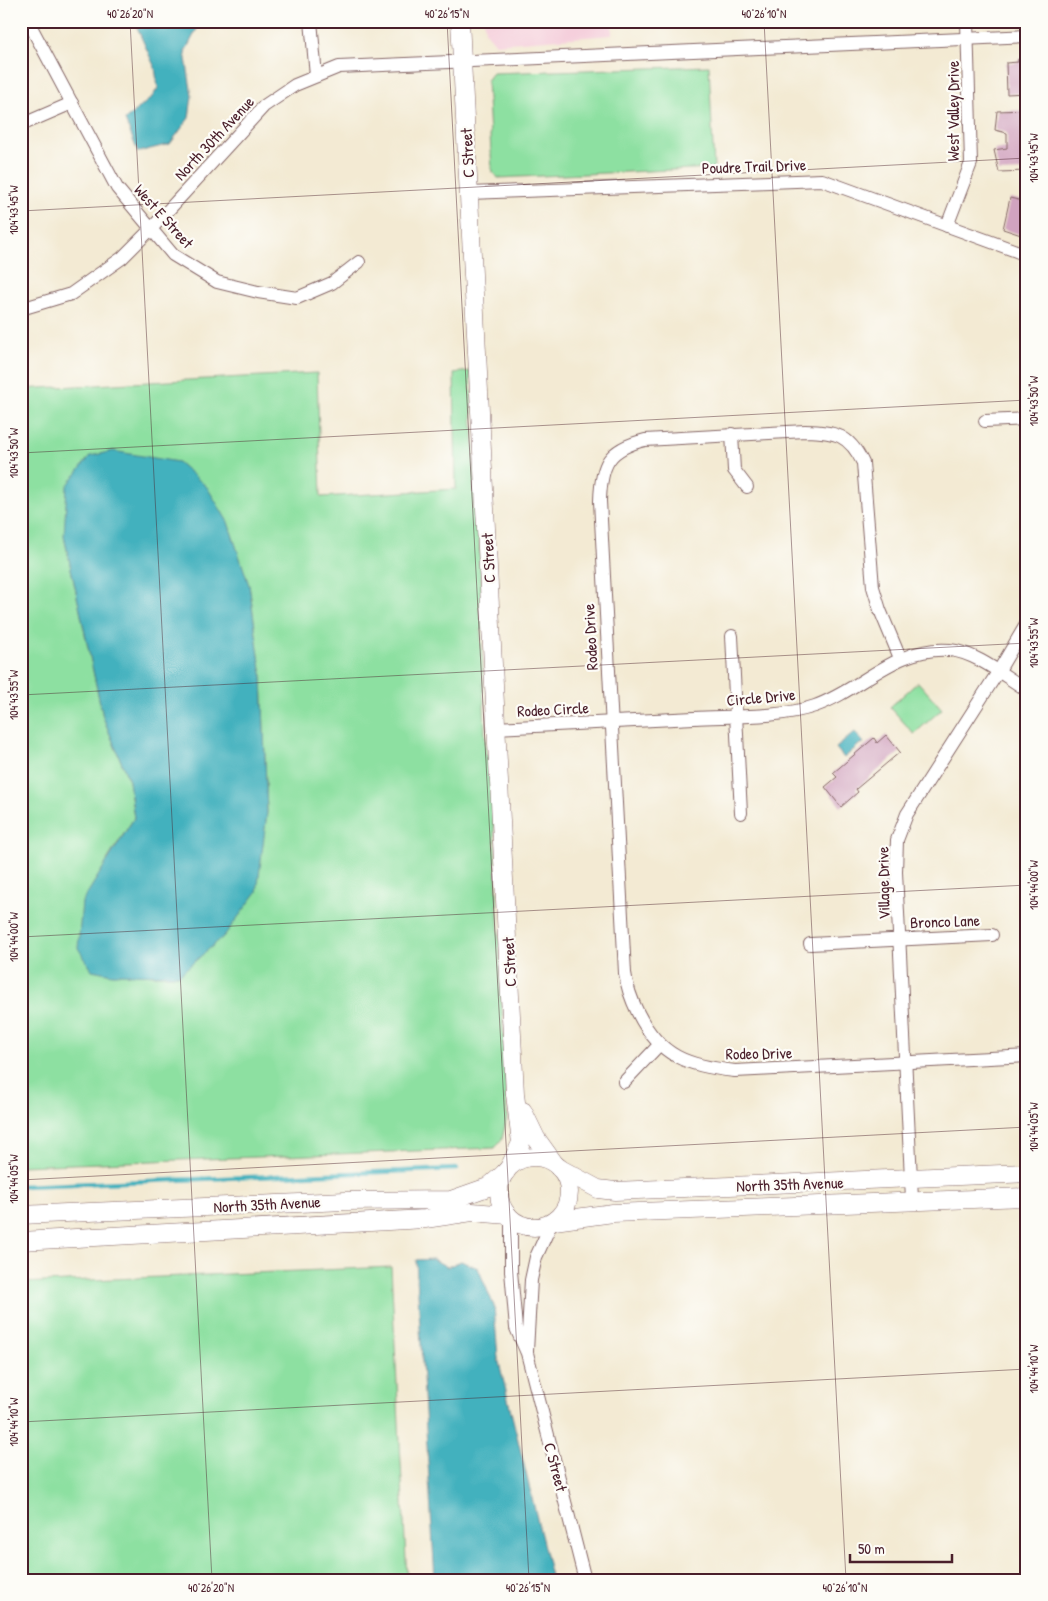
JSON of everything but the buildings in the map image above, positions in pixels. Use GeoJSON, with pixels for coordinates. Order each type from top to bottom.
{"type":"FeatureCollection","features":[{"type":"Feature","properties":{"kind":"street","name":"West E Street"},"geometry":{"type":"LineString","coordinates":[[28,21],[117,188],[173,255],[217,282],[258,292],[297,298],[332,284],[359,262]]}},
{"type":"Feature","properties":{"kind":"street"},"geometry":{"type":"LineString","coordinates":[[311,21],[316,76]]}},
{"type":"Feature","properties":{"kind":"street","name":"C Street"},"geometry":{"type":"LineString","coordinates":[[460,21],[515,1094],[521,1144],[508,1169]]}},
{"type":"Feature","properties":{"kind":"street","name":"West Valley Drive"},"geometry":{"type":"LineString","coordinates":[[947,226],[971,163],[967,21]]}},
{"type":"Feature","properties":{"kind":"street","name":"North 30th Avenue"},"geometry":{"type":"LineString","coordinates":[[21,309],[71,294],[122,258],[264,106],[295,85],[339,67],[1027,36]]}},
{"type":"Feature","properties":{"kind":"street"},"geometry":{"type":"LineString","coordinates":[[21,125],[72,103]]}},
{"type":"Feature","properties":{"kind":"street","name":"Poudre Trail Drive"},"geometry":{"type":"LineString","coordinates":[[469,193],[822,180],[1027,255]]}},
{"type":"Feature","properties":{"kind":"street"},"geometry":{"type":"LineString","coordinates":[[985,421],[1027,418]]}},
{"type":"Feature","properties":{"kind":"street","name":"Rodeo Drive"},"geometry":{"type":"LineString","coordinates":[[900,658],[880,610],[873,587],[867,482],[863,463],[855,446],[843,437],[827,431],[732,434],[645,440],[630,444],[612,455],[603,470],[600,501],[627,987],[643,1023],[659,1045],[682,1060],[707,1068],[735,1071],[1027,1056]]}},
{"type":"Feature","properties":{"kind":"street"},"geometry":{"type":"LineString","coordinates":[[732,434],[734,470],[747,487]]}},
{"type":"Feature","properties":{"kind":"street","name":"Village Drive"},"geometry":{"type":"LineString","coordinates":[[912,1199],[896,872],[898,840],[907,814],[998,672],[1027,623]]}},
{"type":"Feature","properties":{"kind":"street"},"geometry":{"type":"LineString","coordinates":[[732,636],[741,814]]}},
{"type":"Feature","properties":{"kind":"street"},"geometry":{"type":"LineString","coordinates":[[900,658],[928,651],[950,650],[968,656],[1027,690]]}},
{"type":"Feature","properties":{"kind":"street","name":"Circle Drive"},"geometry":{"type":"LineString","coordinates":[[611,722],[737,716],[801,710],[818,705],[900,658]]}},
{"type":"Feature","properties":{"kind":"street","name":"Rodeo Circle"},"geometry":{"type":"LineString","coordinates":[[497,728],[611,722]]}},
{"type":"Feature","properties":{"kind":"street","name":"Bronco Lane"},"geometry":{"type":"LineString","coordinates":[[810,944],[900,938],[992,935]]}},
{"type":"Feature","properties":{"kind":"street"},"geometry":{"type":"LineString","coordinates":[[624,1082],[659,1045]]}},
{"type":"Feature","properties":{"kind":"street","name":"C Street"},"geometry":{"type":"LineString","coordinates":[[515,1094],[536,1138],[557,1165]]}},
{"type":"Feature","properties":{"kind":"street"},"geometry":{"type":"LineString","coordinates":[[527,1158],[546,1159],[557,1165],[566,1178],[569,1189],[565,1206],[553,1221],[542,1226],[531,1227],[521,1224],[510,1217],[503,1207],[499,1189],[508,1169],[527,1158]]}},
{"type":"Feature","properties":{"kind":"street","name":"North 35th Avenue"},"geometry":{"type":"LineString","coordinates":[[557,1165],[598,1189],[615,1191],[1027,1173]]}},
{"type":"Feature","properties":{"kind":"street","name":"North 35th Avenue"},"geometry":{"type":"LineString","coordinates":[[21,1215],[345,1201],[451,1200],[488,1186],[508,1169]]}},
{"type":"Feature","properties":{"kind":"street","name":"North 35th Avenue"},"geometry":{"type":"LineString","coordinates":[[553,1221],[606,1213],[912,1199],[1027,1196]]}},
{"type":"Feature","properties":{"kind":"street","name":"North 35th Avenue"},"geometry":{"type":"LineString","coordinates":[[21,1241],[408,1220],[472,1212],[510,1217]]}},
{"type":"Feature","properties":{"kind":"street","name":"C Street"},"geometry":{"type":"LineString","coordinates":[[510,1217],[511,1271],[516,1328],[527,1353],[585,1580]]}},
{"type":"Feature","properties":{"kind":"street","name":"C Street"},"geometry":{"type":"LineString","coordinates":[[527,1353],[531,1280],[536,1257],[553,1221]]}},
{"type":"Feature","properties":{"kind":"shaded area"},"geometry":{"type":"Polygon","coordinates":[[[484,21],[612,21],[612,35],[496,44],[485,31],[484,21]]]}},
{"type":"Feature","properties":{"kind":"green space"},"geometry":{"type":"Polygon","coordinates":[[[709,66],[714,168],[498,178],[492,171],[487,80],[493,73],[709,66]]]}},
{"type":"Feature","properties":{"kind":"green space"},"geometry":{"type":"Polygon","coordinates":[[[470,371],[484,630],[481,630],[486,756],[491,756],[507,1117],[502,1139],[495,1148],[21,1166],[21,389],[317,373],[321,497],[456,489],[454,373],[470,371]],[[64,536],[103,717],[129,781],[134,818],[107,860],[151,975],[178,975],[224,936],[267,813],[262,677],[249,585],[64,536]]]}},
{"type":"Feature","properties":{"kind":"green space"},"geometry":{"type":"Polygon","coordinates":[[[918,682],[942,709],[914,734],[890,707],[918,682]]]}},
{"type":"Feature","properties":{"kind":"green space"},"geometry":{"type":"Polygon","coordinates":[[[391,1267],[407,1580],[21,1580],[21,1283],[391,1267]]]}},
{"type":"Feature","properties":{"kind":"water"},"geometry":{"type":"Polygon","coordinates":[[[134,21],[201,21],[185,52],[192,96],[189,118],[170,144],[138,152],[125,120],[152,97],[158,88],[155,68],[134,21]]]}},
{"type":"Feature","properties":{"kind":"water"},"geometry":{"type":"Polygon","coordinates":[[[113,451],[178,462],[207,487],[228,522],[249,585],[262,677],[267,813],[257,892],[224,936],[179,975],[112,974],[92,970],[78,948],[82,902],[134,818],[129,781],[103,717],[64,536],[67,486],[90,456],[113,451]]]}},
{"type":"Feature","properties":{"kind":"water"},"geometry":{"type":"Polygon","coordinates":[[[855,732],[864,743],[860,744],[844,758],[836,748],[855,732]]]}},
{"type":"Feature","properties":{"kind":"water"},"geometry":{"type":"Polygon","coordinates":[[[433,1259],[447,1267],[461,1261],[478,1268],[494,1306],[498,1358],[552,1580],[435,1580],[416,1260],[433,1259]]]}},
{"type":"Feature","properties":{"kind":"waterway"},"geometry":{"type":"LineString","coordinates":[[21,1186],[457,1169]]}}]}
